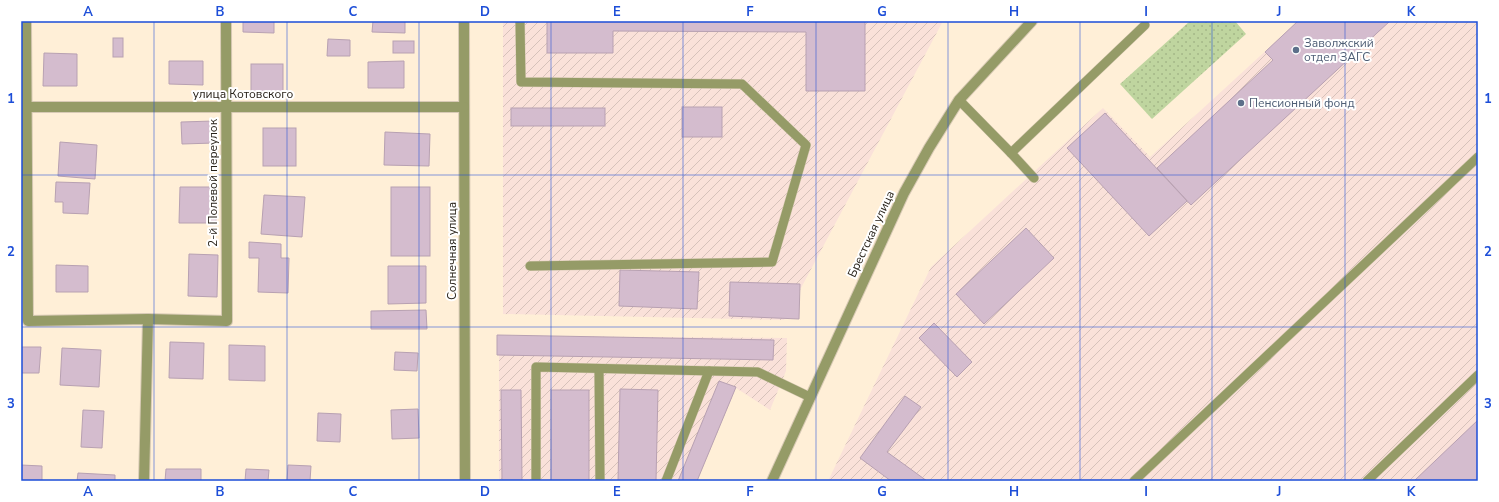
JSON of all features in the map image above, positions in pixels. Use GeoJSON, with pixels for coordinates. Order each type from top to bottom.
{"type":"FeatureCollection","features":[{"type":"Feature","properties":{"kind":"street"},"geometry":{"type":"LineString","coordinates":[[26,21],[24,107],[28,321],[148,319],[144,481]]}},
{"type":"Feature","properties":{"kind":"street","name":"2-й Полевой переулок"},"geometry":{"type":"LineString","coordinates":[[148,319],[227,321],[226,21]]}},
{"type":"Feature","properties":{"kind":"street","name":"Солнечная улица"},"geometry":{"type":"LineString","coordinates":[[464,21],[466,481]]}},
{"type":"Feature","properties":{"kind":"street","name":"Брестская улица"},"geometry":{"type":"LineString","coordinates":[[772,481],[904,193],[929,148],[959,100],[1032,21]]}},
{"type":"Feature","properties":{"kind":"street","name":"улица Котовского"},"geometry":{"type":"LineString","coordinates":[[24,107],[464,107]]}},
{"type":"Feature","properties":{"kind":"lane"},"geometry":{"type":"LineString","coordinates":[[520,21],[521,82],[742,84],[806,145],[772,262],[530,266]]}},
{"type":"Feature","properties":{"kind":"lane"},"geometry":{"type":"LineString","coordinates":[[1011,153],[1145,25]]}},
{"type":"Feature","properties":{"kind":"lane"},"geometry":{"type":"LineString","coordinates":[[959,100],[1034,178]]}},
{"type":"Feature","properties":{"kind":"lane"},"geometry":{"type":"LineString","coordinates":[[1134,481],[1478,157]]}},
{"type":"Feature","properties":{"kind":"lane"},"geometry":{"type":"LineString","coordinates":[[536,481],[536,367],[758,372],[810,397]]}},
{"type":"Feature","properties":{"kind":"lane"},"geometry":{"type":"LineString","coordinates":[[599,369],[600,481]]}},
{"type":"Feature","properties":{"kind":"lane"},"geometry":{"type":"LineString","coordinates":[[666,481],[709,371]]}},
{"type":"Feature","properties":{"kind":"lane"},"geometry":{"type":"LineString","coordinates":[[1366,481],[1478,375]]}},
{"type":"Feature","properties":{"kind":"shaded area"},"geometry":{"type":"Polygon","coordinates":[[[503,21],[943,21],[784,320],[503,314],[503,21]]]}},
{"type":"Feature","properties":{"kind":"shaded area"},"geometry":{"type":"Polygon","coordinates":[[[1298,21],[1478,21],[1478,481],[828,481],[931,267],[1103,108],[1150,157],[1298,21]]]}},
{"type":"Feature","properties":{"kind":"shaded area"},"geometry":{"type":"Polygon","coordinates":[[[499,336],[787,338],[786,371],[770,410],[736,388],[697,481],[499,481],[499,336]]]}},
{"type":"Feature","properties":{"kind":"green space"},"geometry":{"type":"Polygon","coordinates":[[[1190,21],[1235,21],[1246,34],[1152,119],[1120,84],[1190,21]]]}},
{"type":"Feature","properties":{"kind":"building"},"geometry":{"type":"Polygon","coordinates":[[[243,21],[274,21],[274,33],[243,32],[243,21]]]}},
{"type":"Feature","properties":{"kind":"building"},"geometry":{"type":"Polygon","coordinates":[[[373,21],[405,21],[405,33],[372,32],[373,21]]]}},
{"type":"Feature","properties":{"kind":"building"},"geometry":{"type":"Polygon","coordinates":[[[547,21],[865,21],[865,91],[806,91],[806,32],[613,31],[613,53],[547,53],[547,21]]]}},
{"type":"Feature","properties":{"kind":"building"},"geometry":{"type":"Polygon","coordinates":[[[1298,21],[1390,21],[1191,205],[1157,168],[1273,60],[1265,52],[1298,21]]]}},
{"type":"Feature","properties":{"kind":"building"},"geometry":{"type":"Polygon","coordinates":[[[113,38],[123,38],[123,57],[113,57],[113,38]]]}},
{"type":"Feature","properties":{"kind":"building"},"geometry":{"type":"Polygon","coordinates":[[[328,39],[350,40],[350,56],[327,56],[328,39]]]}},
{"type":"Feature","properties":{"kind":"building"},"geometry":{"type":"Polygon","coordinates":[[[393,41],[414,41],[414,53],[393,53],[393,41]]]}},
{"type":"Feature","properties":{"kind":"building"},"geometry":{"type":"Polygon","coordinates":[[[44,53],[77,54],[77,86],[43,86],[44,53]]]}},
{"type":"Feature","properties":{"kind":"building"},"geometry":{"type":"Polygon","coordinates":[[[169,61],[203,61],[203,85],[169,84],[169,61]]]}},
{"type":"Feature","properties":{"kind":"building"},"geometry":{"type":"Polygon","coordinates":[[[404,61],[404,88],[368,88],[368,62],[404,61]]]}},
{"type":"Feature","properties":{"kind":"building"},"geometry":{"type":"Polygon","coordinates":[[[251,64],[283,64],[283,95],[251,95],[251,64]]]}},
{"type":"Feature","properties":{"kind":"building"},"geometry":{"type":"Polygon","coordinates":[[[682,107],[722,107],[722,137],[682,137],[682,107]]]}},
{"type":"Feature","properties":{"kind":"building"},"geometry":{"type":"Polygon","coordinates":[[[511,108],[605,108],[605,126],[511,126],[511,108]]]}},
{"type":"Feature","properties":{"kind":"building"},"geometry":{"type":"Polygon","coordinates":[[[1105,113],[1187,201],[1149,236],[1067,148],[1105,113]]]}},
{"type":"Feature","properties":{"kind":"building"},"geometry":{"type":"Polygon","coordinates":[[[213,121],[214,143],[182,144],[181,122],[213,121]]]}},
{"type":"Feature","properties":{"kind":"building"},"geometry":{"type":"Polygon","coordinates":[[[263,128],[296,128],[296,166],[263,166],[263,128]]]}},
{"type":"Feature","properties":{"kind":"building"},"geometry":{"type":"Polygon","coordinates":[[[385,132],[430,134],[429,166],[384,165],[385,132]]]}},
{"type":"Feature","properties":{"kind":"building"},"geometry":{"type":"Polygon","coordinates":[[[60,142],[97,145],[95,179],[58,176],[60,142]]]}},
{"type":"Feature","properties":{"kind":"building"},"geometry":{"type":"Polygon","coordinates":[[[56,182],[90,183],[88,214],[63,213],[63,202],[55,202],[56,182]]]}},
{"type":"Feature","properties":{"kind":"building"},"geometry":{"type":"Polygon","coordinates":[[[180,187],[217,187],[216,223],[179,223],[180,187]]]}},
{"type":"Feature","properties":{"kind":"building"},"geometry":{"type":"Polygon","coordinates":[[[391,187],[430,187],[430,256],[391,256],[391,187]]]}},
{"type":"Feature","properties":{"kind":"building"},"geometry":{"type":"Polygon","coordinates":[[[264,195],[305,197],[302,237],[261,234],[264,195]]]}},
{"type":"Feature","properties":{"kind":"building"},"geometry":{"type":"Polygon","coordinates":[[[1026,228],[1054,258],[984,324],[956,294],[1026,228]]]}},
{"type":"Feature","properties":{"kind":"building"},"geometry":{"type":"Polygon","coordinates":[[[249,242],[281,244],[281,258],[289,258],[288,293],[258,292],[259,258],[249,258],[249,242]]]}},
{"type":"Feature","properties":{"kind":"building"},"geometry":{"type":"Polygon","coordinates":[[[189,254],[218,255],[217,297],[188,296],[189,254]]]}},
{"type":"Feature","properties":{"kind":"building"},"geometry":{"type":"Polygon","coordinates":[[[56,265],[88,266],[88,292],[56,292],[56,265]]]}},
{"type":"Feature","properties":{"kind":"building"},"geometry":{"type":"Polygon","coordinates":[[[388,266],[426,266],[426,303],[388,304],[388,266]]]}},
{"type":"Feature","properties":{"kind":"building"},"geometry":{"type":"Polygon","coordinates":[[[620,270],[699,272],[697,309],[619,306],[620,270]]]}},
{"type":"Feature","properties":{"kind":"building"},"geometry":{"type":"Polygon","coordinates":[[[730,282],[800,284],[799,319],[729,316],[730,282]]]}},
{"type":"Feature","properties":{"kind":"building"},"geometry":{"type":"Polygon","coordinates":[[[426,310],[427,329],[371,329],[371,311],[426,310]]]}},
{"type":"Feature","properties":{"kind":"building"},"geometry":{"type":"Polygon","coordinates":[[[934,323],[972,362],[957,377],[919,338],[934,323]]]}},
{"type":"Feature","properties":{"kind":"building"},"geometry":{"type":"Polygon","coordinates":[[[497,335],[774,340],[773,360],[497,355],[497,335]]]}},
{"type":"Feature","properties":{"kind":"building"},"geometry":{"type":"Polygon","coordinates":[[[170,342],[204,343],[203,379],[169,378],[170,342]]]}},
{"type":"Feature","properties":{"kind":"building"},"geometry":{"type":"Polygon","coordinates":[[[229,345],[265,346],[265,381],[229,380],[229,345]]]}},
{"type":"Feature","properties":{"kind":"building"},"geometry":{"type":"Polygon","coordinates":[[[21,347],[41,347],[39,373],[21,373],[21,347]]]}},
{"type":"Feature","properties":{"kind":"building"},"geometry":{"type":"Polygon","coordinates":[[[62,348],[101,350],[99,387],[60,385],[62,348]]]}},
{"type":"Feature","properties":{"kind":"building"},"geometry":{"type":"Polygon","coordinates":[[[395,352],[418,353],[417,371],[394,370],[395,352]]]}},
{"type":"Feature","properties":{"kind":"building"},"geometry":{"type":"Polygon","coordinates":[[[719,381],[736,387],[697,481],[678,481],[719,381]]]}},
{"type":"Feature","properties":{"kind":"building"},"geometry":{"type":"Polygon","coordinates":[[[620,389],[658,390],[656,481],[618,481],[620,389]]]}},
{"type":"Feature","properties":{"kind":"building"},"geometry":{"type":"Polygon","coordinates":[[[501,390],[521,390],[522,481],[502,481],[501,390]]]}},
{"type":"Feature","properties":{"kind":"building"},"geometry":{"type":"Polygon","coordinates":[[[551,390],[589,390],[589,481],[551,481],[551,390]]]}},
{"type":"Feature","properties":{"kind":"building"},"geometry":{"type":"Polygon","coordinates":[[[905,396],[921,407],[887,452],[927,481],[891,481],[860,458],[905,396]]]}},
{"type":"Feature","properties":{"kind":"building"},"geometry":{"type":"Polygon","coordinates":[[[418,409],[419,438],[392,439],[391,410],[418,409]]]}},
{"type":"Feature","properties":{"kind":"building"},"geometry":{"type":"Polygon","coordinates":[[[83,410],[104,411],[102,448],[81,447],[83,410]]]}},
{"type":"Feature","properties":{"kind":"building"},"geometry":{"type":"Polygon","coordinates":[[[318,413],[341,414],[340,442],[317,441],[318,413]]]}},
{"type":"Feature","properties":{"kind":"building"},"geometry":{"type":"Polygon","coordinates":[[[1478,420],[1478,481],[1414,481],[1478,420]]]}},
{"type":"Feature","properties":{"kind":"building"},"geometry":{"type":"Polygon","coordinates":[[[21,465],[42,466],[42,481],[21,481],[21,465]]]}},
{"type":"Feature","properties":{"kind":"building"},"geometry":{"type":"Polygon","coordinates":[[[288,465],[311,466],[310,481],[287,481],[288,465]]]}},
{"type":"Feature","properties":{"kind":"building"},"geometry":{"type":"Polygon","coordinates":[[[166,469],[201,469],[201,481],[165,481],[166,469]]]}},
{"type":"Feature","properties":{"kind":"building"},"geometry":{"type":"Polygon","coordinates":[[[246,469],[269,470],[268,481],[245,481],[246,469]]]}},
{"type":"Feature","properties":{"kind":"building"},"geometry":{"type":"Polygon","coordinates":[[[78,473],[115,475],[115,481],[77,481],[78,473]]]}},
{"type":"Feature","properties":{"kind":"place","name":"Заволжский отдел ЗАГС"},"geometry":{"type":"Point","coordinates":[1296,50]}},
{"type":"Feature","properties":{"kind":"place","name":"Пенсионный фонд"},"geometry":{"type":"Point","coordinates":[1241,103]}}]}
